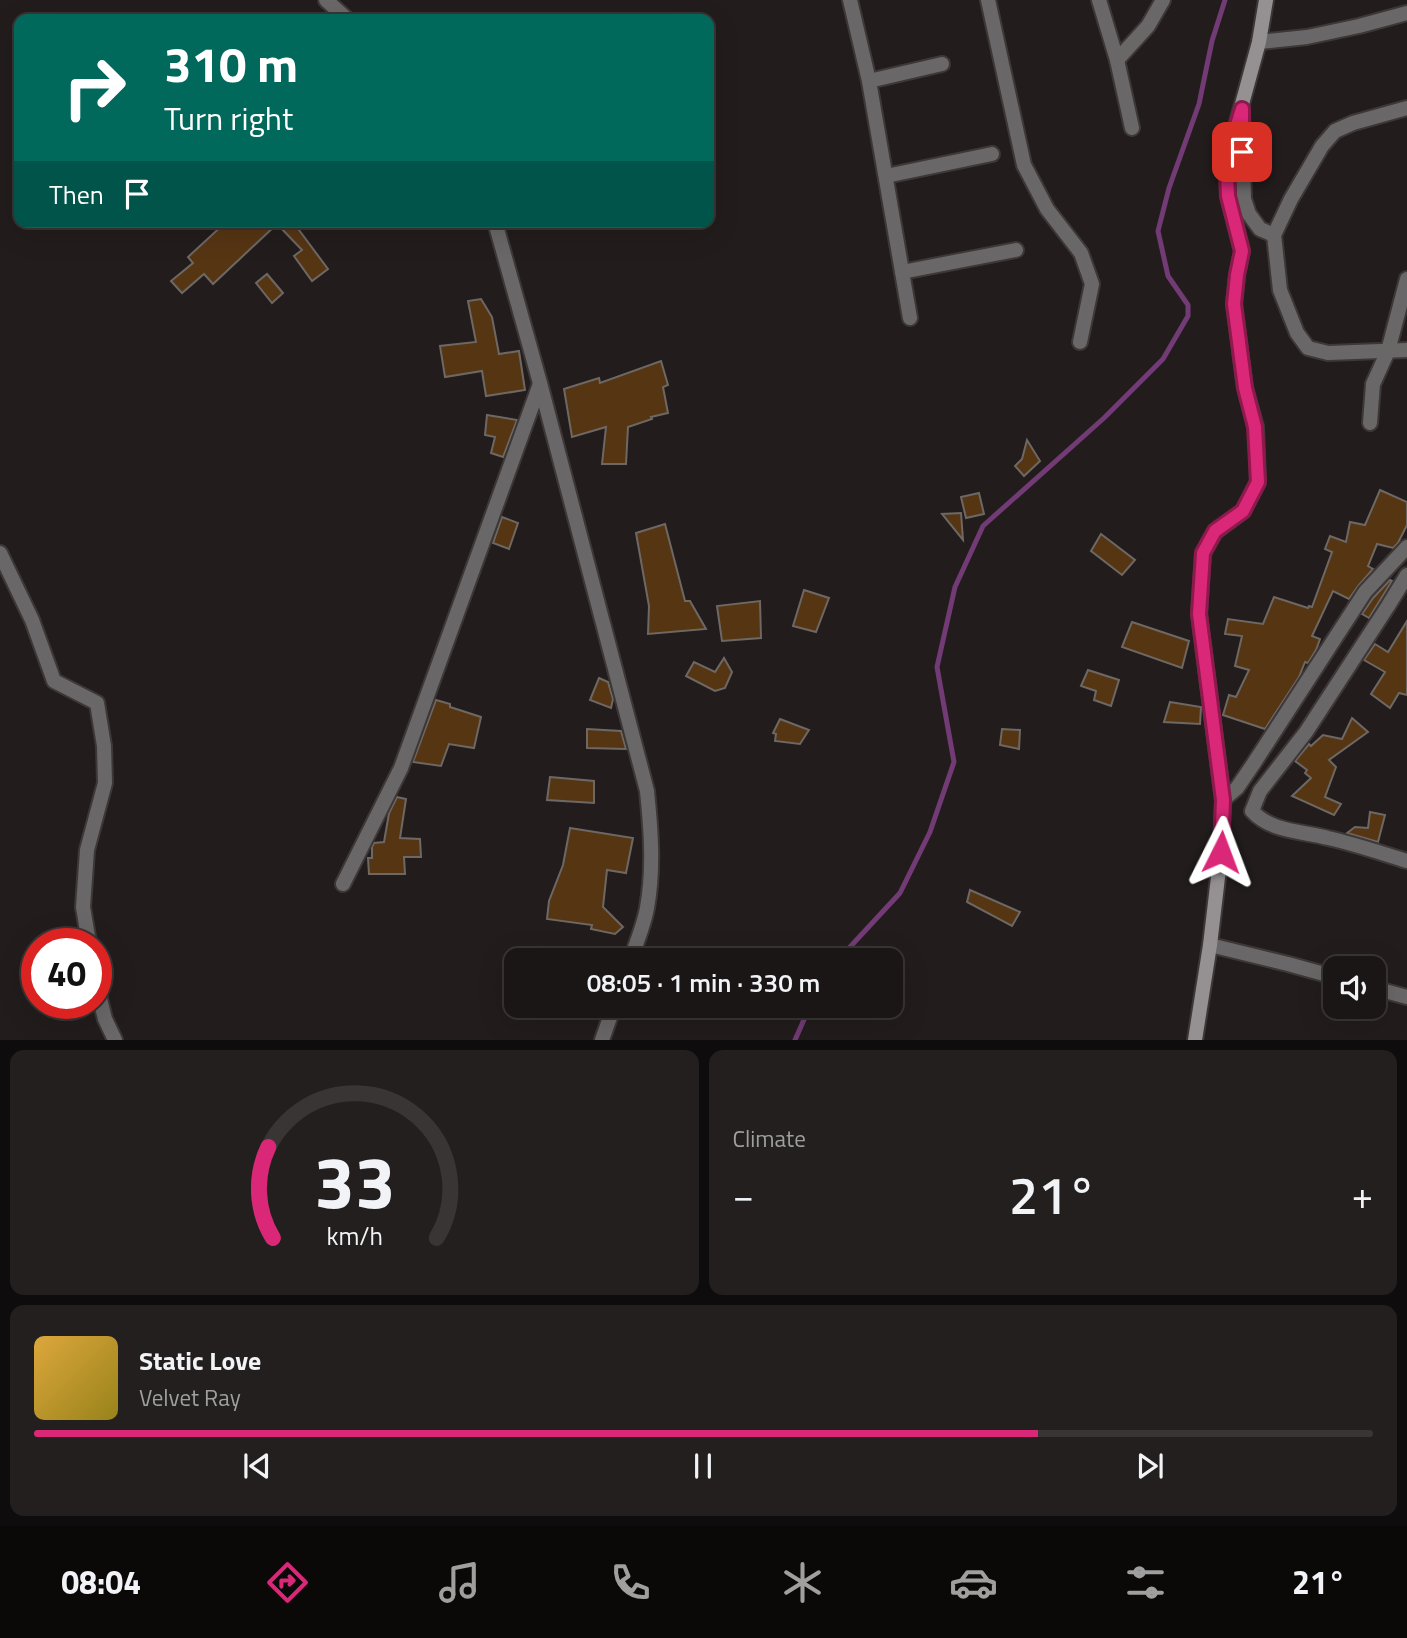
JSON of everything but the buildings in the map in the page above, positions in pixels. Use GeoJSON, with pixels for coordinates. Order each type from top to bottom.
{"type":"FeatureCollection","features":[{"type":"Feature","properties":{"kind":"street"},"geometry":{"type":"LineString","coordinates":[[326,0],[341,14]]}},
{"type":"Feature","properties":{"kind":"street"},"geometry":{"type":"LineString","coordinates":[[850,0],[869,81],[910,318]]}},
{"type":"Feature","properties":{"kind":"street"},"geometry":{"type":"LineString","coordinates":[[988,0],[1024,164],[1047,209],[1081,253],[1092,284],[1080,342]]}},
{"type":"Feature","properties":{"kind":"street"},"geometry":{"type":"LineString","coordinates":[[1099,0],[1117,60],[1132,128]]}},
{"type":"Feature","properties":{"kind":"street"},"geometry":{"type":"LineString","coordinates":[[1117,60],[1148,26],[1163,0]]}},
{"type":"Feature","properties":{"kind":"street"},"geometry":{"type":"LineString","coordinates":[[1195,1040],[1221,852],[1223,800],[1199,614],[1203,553],[1215,531],[1243,511],[1258,482],[1255,427],[1245,388],[1234,304],[1242,251],[1228,196],[1227,172],[1230,148],[1259,41],[1266,0]]}},
{"type":"Feature","properties":{"kind":"street"},"geometry":{"type":"LineString","coordinates":[[1259,41],[1307,37],[1407,13]]}},
{"type":"Feature","properties":{"kind":"street"},"geometry":{"type":"LineString","coordinates":[[869,81],[942,64]]}},
{"type":"Feature","properties":{"kind":"street"},"geometry":{"type":"LineString","coordinates":[[1407,108],[1353,123],[1335,131],[1322,146],[1291,199],[1275,234],[1280,290],[1297,333],[1308,348],[1328,354],[1407,351]]}},
{"type":"Feature","properties":{"kind":"street"},"geometry":{"type":"LineString","coordinates":[[1242,109],[1244,199],[1249,214],[1260,229],[1275,234]]}},
{"type":"Feature","properties":{"kind":"street"},"geometry":{"type":"LineString","coordinates":[[886,176],[992,154]]}},
{"type":"Feature","properties":{"kind":"street"},"geometry":{"type":"LineString","coordinates":[[497,228],[647,791],[652,865],[647,910],[634,948]]}},
{"type":"Feature","properties":{"kind":"street"},"geometry":{"type":"LineString","coordinates":[[902,272],[1016,250]]}},
{"type":"Feature","properties":{"kind":"street"},"geometry":{"type":"LineString","coordinates":[[1370,423],[1373,384],[1388,351],[1407,279]]}},
{"type":"Feature","properties":{"kind":"street"},"geometry":{"type":"LineString","coordinates":[[343,884],[401,768],[540,383]]}},
{"type":"Feature","properties":{"kind":"street"},"geometry":{"type":"LineString","coordinates":[[1223,800],[1237,788],[1289,713],[1365,592],[1407,547]]}},
{"type":"Feature","properties":{"kind":"street"},"geometry":{"type":"LineString","coordinates":[[0,553],[32,620],[54,681],[97,703],[104,746],[105,783],[87,850],[83,907],[86,928]]}},
{"type":"Feature","properties":{"kind":"street"},"geometry":{"type":"LineString","coordinates":[[1407,575],[1306,732],[1260,791],[1252,811],[1261,821],[1281,828],[1328,837],[1407,861]]}},
{"type":"Feature","properties":{"kind":"street"},"geometry":{"type":"LineString","coordinates":[[1237,788],[1260,791]]}},
{"type":"Feature","properties":{"kind":"street"},"geometry":{"type":"LineString","coordinates":[[1210,945],[1323,974]]}},
{"type":"Feature","properties":{"kind":"street"},"geometry":{"type":"LineString","coordinates":[[1386,992],[1407,998]]}},
{"type":"Feature","properties":{"kind":"street"},"geometry":{"type":"LineString","coordinates":[[601,1040],[609,1018]]}},
{"type":"Feature","properties":{"kind":"street"},"geometry":{"type":"LineString","coordinates":[[105,1019],[115,1040]]}},
{"type":"Feature","properties":{"kind":"waterway"},"geometry":{"type":"LineString","coordinates":[[849,948],[900,893],[930,832],[954,762],[937,667],[955,587],[983,526],[1104,418],[1163,359],[1188,316],[1188,305],[1168,276],[1158,231],[1169,188],[1199,104],[1212,41],[1225,0]]}},
{"type":"Feature","properties":{"kind":"waterway"},"geometry":{"type":"LineString","coordinates":[[795,1040],[805,1018]]}},
{"type":"Feature","properties":{"kind":"route"},"geometry":{"type":"LineString","coordinates":[[1221,852],[1223,800],[1199,614],[1203,553],[1215,531],[1243,511],[1258,482],[1255,427],[1245,388],[1234,304],[1242,251],[1228,196],[1230,148],[1242,109],[1242,152]]}}]}
